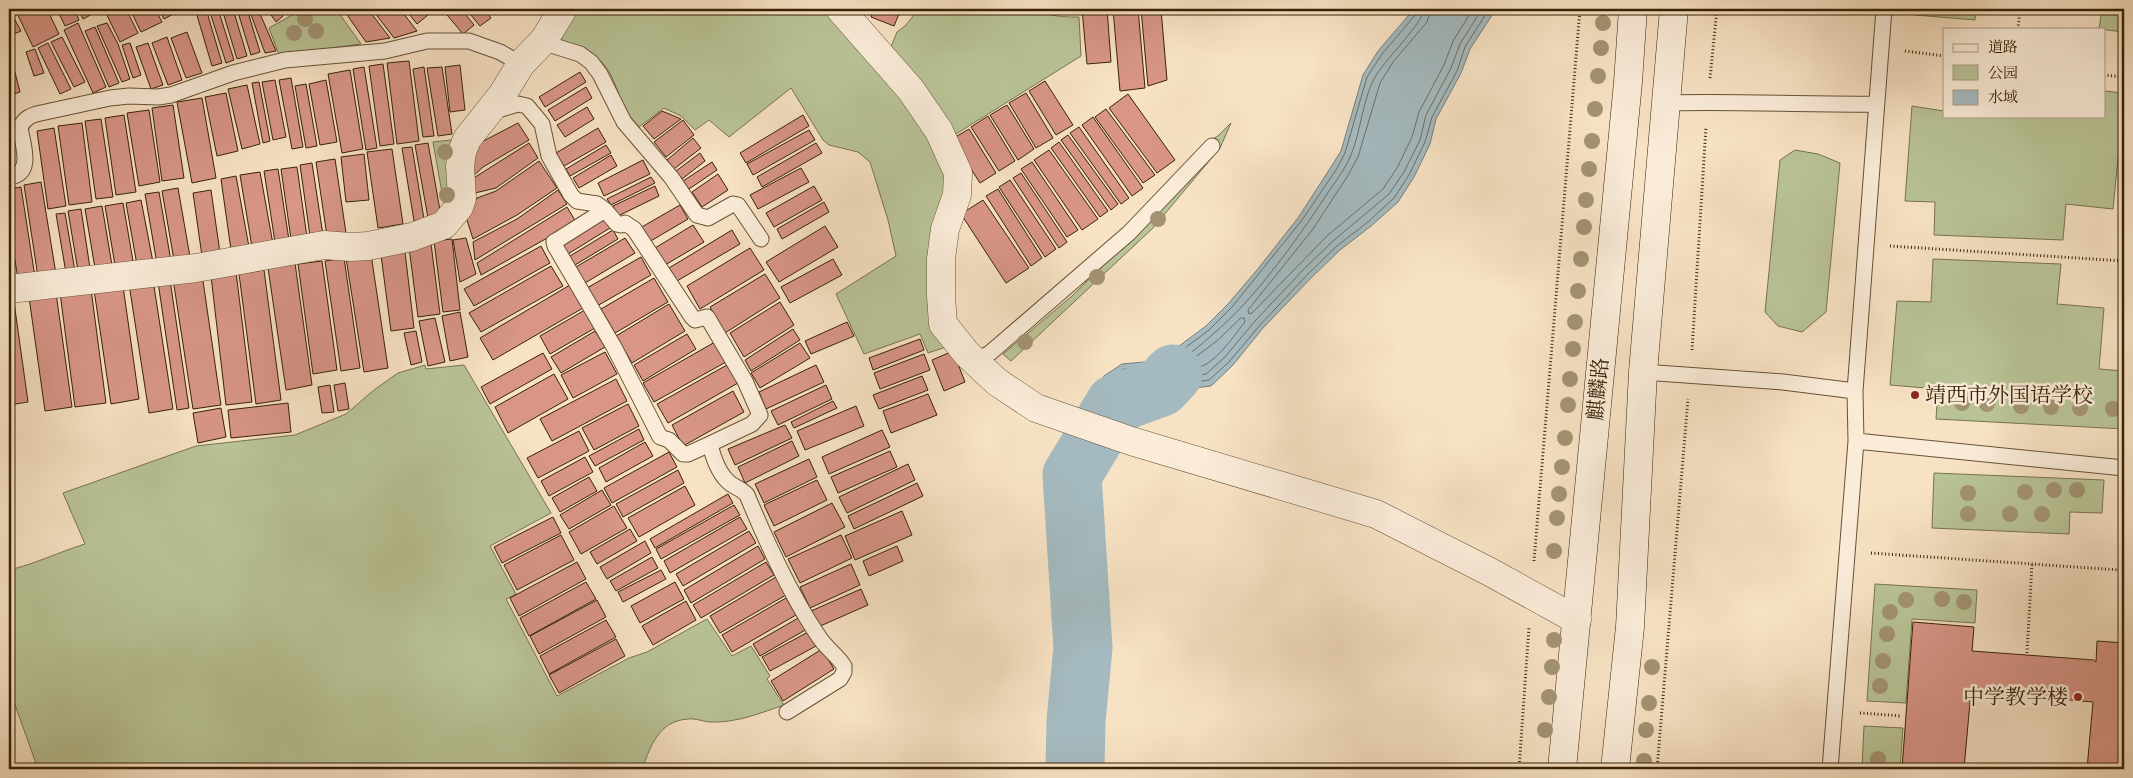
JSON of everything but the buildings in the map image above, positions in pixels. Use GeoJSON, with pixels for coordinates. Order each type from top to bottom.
{"type":"FeatureCollection","features":[{"type":"Feature","properties":{"kind":"street"},"geometry":{"type":"LineString","coordinates":[[9,289],[196,268],[324,245],[368,246],[431,231],[444,226],[459,207],[462,198],[460,166],[462,152],[477,125],[502,95],[520,64],[544,40],[563,9]]}},
{"type":"Feature","properties":{"kind":"street"},"geometry":{"type":"LineString","coordinates":[[840,9],[911,90],[939,131],[958,173],[957,195],[945,229],[942,259],[943,324],[996,382],[1036,408],[1132,441],[1376,514],[1577,620]]}},
{"type":"Feature","properties":{"kind":"street","name":"麒麟路"},"geometry":{"type":"LineString","coordinates":[[1562,769],[1628,82],[1633,9]]}},
{"type":"Feature","properties":{"kind":"street","name":"麒麟路"},"geometry":{"type":"LineString","coordinates":[[1614,769],[1630,627],[1642,372],[1674,9]]}},
{"type":"Feature","properties":{"kind":"lane"},"geometry":{"type":"LineString","coordinates":[[1830,769],[1856,441],[1855,391],[1884,9]]}},
{"type":"Feature","properties":{"kind":"lane"},"geometry":{"type":"LineString","coordinates":[[544,40],[551,45],[580,54],[591,62],[600,74],[624,122],[671,177],[697,215],[708,218],[733,204],[738,205],[761,239]]}},
{"type":"Feature","properties":{"kind":"lane"},"geometry":{"type":"LineString","coordinates":[[9,177],[16,176],[25,168],[26,162],[20,128],[26,118],[41,113],[110,98],[171,95],[232,72],[285,60],[385,51],[427,41],[469,41],[500,52],[520,64]]}},
{"type":"Feature","properties":{"kind":"lane"},"geometry":{"type":"LineString","coordinates":[[1667,103],[1877,104]]}},
{"type":"Feature","properties":{"kind":"lane"},"geometry":{"type":"LineString","coordinates":[[488,113],[509,105],[527,106],[542,124],[548,156],[570,195],[577,201],[583,203],[590,202],[605,210],[617,224],[630,224],[692,317],[695,320],[706,317],[709,320],[723,341],[753,397],[760,415],[757,419],[688,454],[684,454],[670,440],[660,437],[614,347],[554,242],[605,210]]}},
{"type":"Feature","properties":{"kind":"lane"},"geometry":{"type":"LineString","coordinates":[[975,361],[990,353],[1129,233],[1212,146]]}},
{"type":"Feature","properties":{"kind":"lane"},"geometry":{"type":"LineString","coordinates":[[1642,372],[1783,382],[1855,391]]}},
{"type":"Feature","properties":{"kind":"lane"},"geometry":{"type":"LineString","coordinates":[[1856,441],[2124,468]]}},
{"type":"Feature","properties":{"kind":"lane"},"geometry":{"type":"LineString","coordinates":[[710,444],[713,455],[727,479],[732,485],[742,489],[747,496],[776,560],[819,637],[844,666],[844,672],[840,679],[788,712]]}},
{"type":"Feature","properties":{"kind":"path"},"geometry":{"type":"LineString","coordinates":[[1520,769],[1531,595],[1580,9]]}},
{"type":"Feature","properties":{"kind":"path"},"geometry":{"type":"LineString","coordinates":[[2018,28],[2020,9]]}},
{"type":"Feature","properties":{"kind":"path"},"geometry":{"type":"LineString","coordinates":[[1881,47],[1943,56]]}},
{"type":"Feature","properties":{"kind":"path"},"geometry":{"type":"LineString","coordinates":[[2106,75],[2124,77]]}},
{"type":"Feature","properties":{"kind":"path"},"geometry":{"type":"LineString","coordinates":[[1866,243],[1909,248],[2124,261]]}},
{"type":"Feature","properties":{"kind":"path"},"geometry":{"type":"LineString","coordinates":[[2124,337],[2124,342]]}},
{"type":"Feature","properties":{"kind":"path"},"geometry":{"type":"LineString","coordinates":[[1847,551],[2119,570],[2121,535],[2124,535]]}},
{"type":"Feature","properties":{"kind":"path"},"geometry":{"type":"LineString","coordinates":[[2027,653],[2032,564]]}},
{"type":"Feature","properties":{"kind":"path"},"geometry":{"type":"LineString","coordinates":[[1835,712],[1901,716]]}},
{"type":"Feature","properties":{"kind":"green space"},"geometry":{"type":"Polygon","coordinates":[[[303,9],[310,15],[320,9],[336,9],[361,44],[279,55],[269,28],[303,9]]]}},
{"type":"Feature","properties":{"kind":"green space"},"geometry":{"type":"Polygon","coordinates":[[[574,9],[825,9],[880,68],[947,163],[952,345],[928,353],[920,334],[864,354],[836,294],[896,256],[888,220],[870,162],[858,152],[829,145],[823,140],[791,88],[729,137],[709,120],[695,130],[681,116],[664,108],[639,127],[626,111],[610,74],[602,62],[592,54],[569,46],[561,40],[562,32],[574,9]]]}},
{"type":"Feature","properties":{"kind":"green space"},"geometry":{"type":"Polygon","coordinates":[[[919,9],[1039,9],[1043,12],[1063,17],[1079,17],[1081,56],[948,139],[889,52],[897,32],[905,26],[919,9]]]}},
{"type":"Feature","properties":{"kind":"green space"},"geometry":{"type":"Polygon","coordinates":[[[1916,9],[1976,9],[1975,20],[1915,15],[1916,9]]]}},
{"type":"Feature","properties":{"kind":"green space"},"geometry":{"type":"Polygon","coordinates":[[[2102,9],[2124,9],[2124,32],[2099,28],[2102,9]]]}},
{"type":"Feature","properties":{"kind":"green space"},"geometry":{"type":"Polygon","coordinates":[[[2106,91],[2124,93],[2124,148],[2119,148],[2113,209],[2066,204],[2063,240],[1934,235],[1935,202],[1905,201],[1912,106],[1943,111],[1943,118],[2106,118],[2106,91]]]}},
{"type":"Feature","properties":{"kind":"green space"},"geometry":{"type":"Polygon","coordinates":[[[1231,123],[1220,148],[1153,228],[1011,361],[1003,354],[1072,296],[1153,217],[1210,141],[1231,123]]]}},
{"type":"Feature","properties":{"kind":"green space"},"geometry":{"type":"Polygon","coordinates":[[[460,139],[446,216],[433,142],[460,139]]]}},
{"type":"Feature","properties":{"kind":"green space"},"geometry":{"type":"Polygon","coordinates":[[[1795,150],[1818,154],[1840,163],[1826,312],[1802,332],[1778,326],[1765,312],[1780,160],[1795,150]]]}},
{"type":"Feature","properties":{"kind":"green space"},"geometry":{"type":"Polygon","coordinates":[[[1933,259],[2061,264],[2057,304],[2104,308],[2099,369],[2124,371],[2124,429],[1936,419],[1938,389],[1890,385],[1897,301],[1931,302],[1933,259]]]}},
{"type":"Feature","properties":{"kind":"green space"},"geometry":{"type":"Polygon","coordinates":[[[425,365],[426,369],[464,365],[551,513],[490,546],[516,594],[506,599],[557,696],[629,658],[647,652],[707,619],[732,656],[751,646],[770,676],[767,679],[784,705],[730,721],[711,722],[688,719],[670,724],[663,729],[653,743],[642,769],[38,769],[9,688],[9,570],[85,544],[63,493],[196,446],[295,435],[346,414],[374,390],[398,373],[425,365]]]}},
{"type":"Feature","properties":{"kind":"green space"},"geometry":{"type":"Polygon","coordinates":[[[1934,473],[2104,480],[2102,513],[2070,512],[2069,534],[1932,528],[1934,473]]]}},
{"type":"Feature","properties":{"kind":"green space"},"geometry":{"type":"Polygon","coordinates":[[[1875,584],[1977,590],[1975,623],[1912,619],[1906,703],[1867,701],[1875,584]]]}},
{"type":"Feature","properties":{"kind":"green space"},"geometry":{"type":"Polygon","coordinates":[[[1864,726],[1903,728],[1900,769],[1862,769],[1864,726]]]}},
{"type":"Feature","properties":{"kind":"water"},"geometry":{"type":"Polygon","coordinates":[[[1414,9],[1496,9],[1470,49],[1461,73],[1436,119],[1430,144],[1414,177],[1398,202],[1340,250],[1311,278],[1263,328],[1233,365],[1211,386],[1178,390],[1151,405],[1135,411],[1124,423],[1086,406],[1104,376],[1122,364],[1144,362],[1167,355],[1206,326],[1257,270],[1298,218],[1341,151],[1363,75],[1378,51],[1414,9]]]}},
{"type":"Feature","properties":{"kind":"waterway"},"geometry":{"type":"LineString","coordinates":[[1075,769],[1076,721],[1083,648],[1072,475],[1115,404],[1161,387],[1173,374]]}},
{"type":"Feature","properties":{"kind":"place","name":"靖西市外国语学校"},"geometry":{"type":"Point","coordinates":[1915,395]}},
{"type":"Feature","properties":{"kind":"place","name":"中学教学楼"},"geometry":{"type":"Point","coordinates":[2078,697]}}]}
